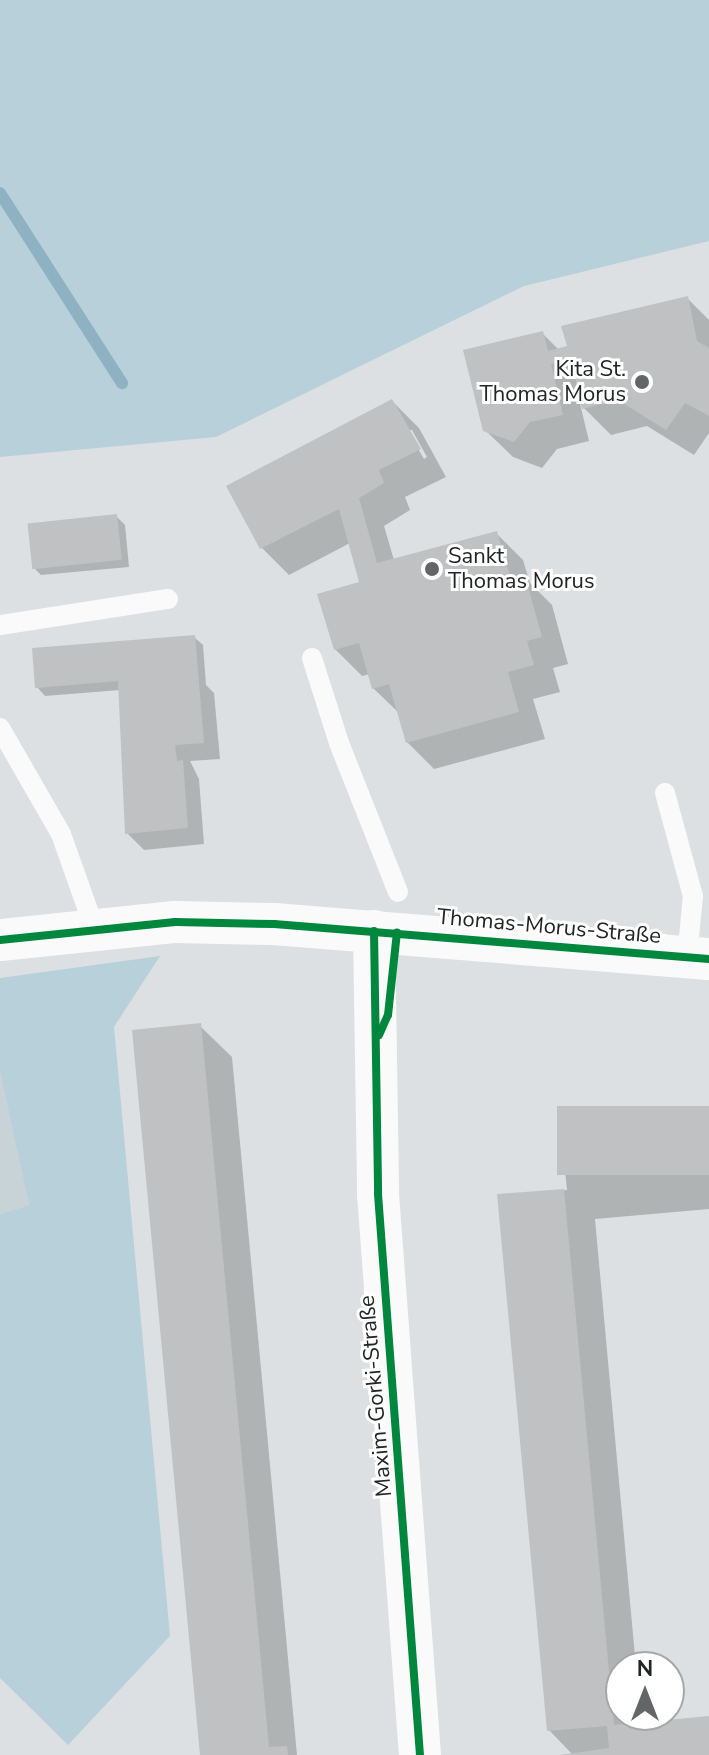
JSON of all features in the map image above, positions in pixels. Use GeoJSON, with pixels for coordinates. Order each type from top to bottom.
{"type":"FeatureCollection","features":[{"type":"Feature","properties":{"kind":"street","name":"Thomas-Morus-Straße"},"geometry":{"type":"LineString","coordinates":[[0,940],[94,927],[189,922],[389,922],[698,958]]}},
{"type":"Feature","properties":{"kind":"street","name":"Maxim-Gorki-Straße"},"geometry":{"type":"LineString","coordinates":[[389,922],[388,1015],[379,1035],[378,1194],[420,1755]]}},
{"type":"Feature","properties":{"kind":"lane"},"geometry":{"type":"LineString","coordinates":[[0,625],[168,599]]}},
{"type":"Feature","properties":{"kind":"lane"},"geometry":{"type":"LineString","coordinates":[[312,658],[389,922]]}},
{"type":"Feature","properties":{"kind":"lane"},"geometry":{"type":"LineString","coordinates":[[0,728],[61,834],[94,927]]}},
{"type":"Feature","properties":{"kind":"lane"},"geometry":{"type":"LineString","coordinates":[[665,793],[693,896],[698,958]]}},
{"type":"Feature","properties":{"kind":"shaded area"},"geometry":{"type":"Polygon","coordinates":[[[0,0],[709,0],[709,241],[524,286],[216,437],[0,457],[0,0]]]}},
{"type":"Feature","properties":{"kind":"shaded area"},"geometry":{"type":"Polygon","coordinates":[[[160,956],[114,1027],[170,1636],[68,1745],[0,1678],[0,1214],[29,1205],[0,1070],[0,978],[160,956]]]}},
{"type":"Feature","properties":{"kind":"shaded area"},"geometry":{"type":"Polygon","coordinates":[[[0,1064],[29,1205],[0,1214],[0,1064]]]}},
{"type":"Feature","properties":{"kind":"building","name":"Kita St. Thomas Morus"},"geometry":{"type":"Polygon","coordinates":[[[688,296],[697,341],[709,348],[709,416],[685,403],[666,430],[618,400],[582,409],[571,359],[551,364],[563,415],[530,422],[514,442],[483,431],[463,350],[543,331],[548,351],[567,346],[561,326],[688,296]]]}},
{"type":"Feature","properties":{"kind":"building","name":"Sankt Thomas Morus"},"geometry":{"type":"Polygon","coordinates":[[[392,399],[421,449],[379,470],[384,483],[359,498],[377,563],[497,531],[511,580],[525,576],[542,637],[527,641],[534,665],[508,672],[519,712],[406,743],[389,684],[372,689],[359,643],[334,650],[317,594],[359,582],[339,509],[260,549],[226,486],[392,399]]]}},
{"type":"Feature","properties":{"kind":"building"},"geometry":{"type":"Polygon","coordinates":[[[117,514],[122,560],[32,569],[27,523],[117,514]]]}},
{"type":"Feature","properties":{"kind":"building"},"geometry":{"type":"Polygon","coordinates":[[[195,635],[204,743],[175,745],[177,761],[183,760],[188,828],[125,834],[118,681],[35,688],[32,648],[195,635]]]}},
{"type":"Feature","properties":{"kind":"building"},"geometry":{"type":"Polygon","coordinates":[[[201,1023],[269,1747],[287,1746],[288,1755],[200,1755],[132,1030],[201,1023]]]}},
{"type":"Feature","properties":{"kind":"building"},"geometry":{"type":"Polygon","coordinates":[[[557,1106],[709,1106],[709,1175],[557,1175],[557,1106]]]}},
{"type":"Feature","properties":{"kind":"building"},"geometry":{"type":"Polygon","coordinates":[[[564,1189],[607,1651],[605,1726],[547,1731],[497,1194],[564,1189]]]}},
{"type":"Feature","properties":{"kind":"building"},"geometry":{"type":"Polygon","coordinates":[[[709,1716],[709,1755],[560,1755],[609,1748],[607,1731],[685,1731],[685,1718],[709,1716]]]}},
{"type":"Feature","properties":{"kind":"waterway"},"geometry":{"type":"LineString","coordinates":[[0,193],[122,383]]}},
{"type":"Feature","properties":{"kind":"cycle path"},"geometry":{"type":"LineString","coordinates":[[0,940],[175,922],[274,924],[709,959]]}},
{"type":"Feature","properties":{"kind":"cycle path"},"geometry":{"type":"LineString","coordinates":[[374,931],[378,1194],[420,1755]]}},
{"type":"Feature","properties":{"kind":"cycle path"},"geometry":{"type":"LineString","coordinates":[[379,1035],[388,1015],[397,932]]}},
{"type":"Feature","properties":{"kind":"place","name":"Kita St. Thomas Morus"},"geometry":{"type":"Point","coordinates":[642,382]}},
{"type":"Feature","properties":{"kind":"place","name":"Sankt Thomas Morus"},"geometry":{"type":"Point","coordinates":[432,569]}}]}
